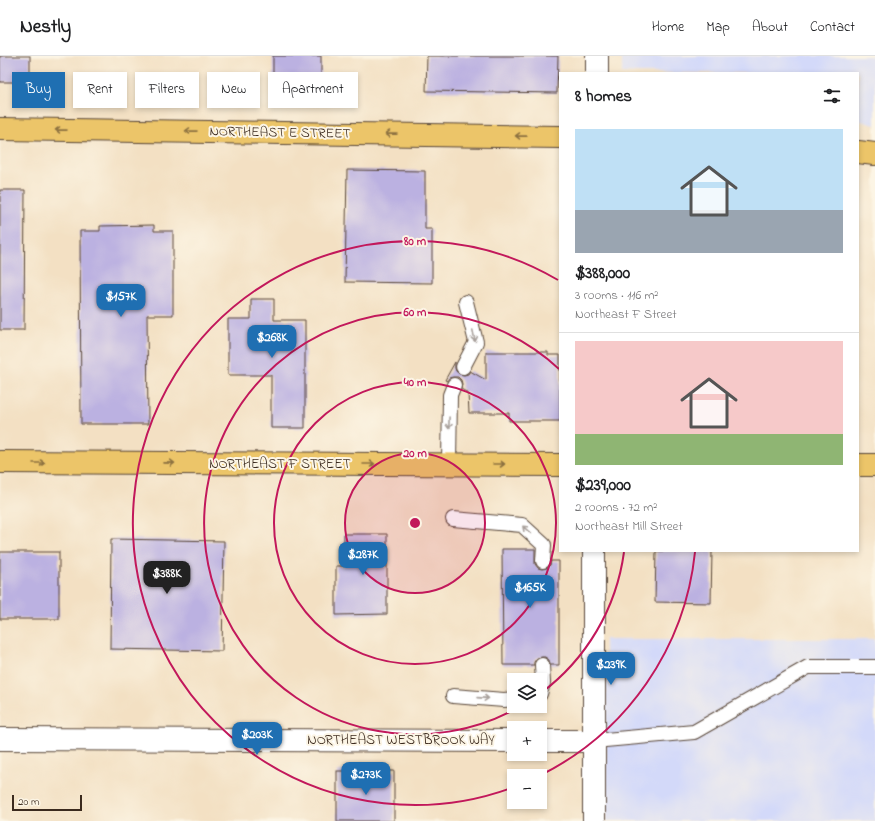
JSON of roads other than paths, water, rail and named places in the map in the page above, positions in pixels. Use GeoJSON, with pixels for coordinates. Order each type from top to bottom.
{"type":"FeatureCollection","features":[{"type":"Feature","properties":{"kind":"main road","name":"NORTHEAST E STREET"},"geometry":{"type":"LineString","coordinates":[[0,129],[559,137]]}},
{"type":"Feature","properties":{"kind":"main road"},"geometry":{"type":"LineString","coordinates":[[859,152],[875,154]]}},
{"type":"Feature","properties":{"kind":"main road","name":"NORTHEAST F STREET"},"geometry":{"type":"LineString","coordinates":[[0,462],[559,465]]}},
{"type":"Feature","properties":{"kind":"main road"},"geometry":{"type":"LineString","coordinates":[[859,465],[875,465]]}},
{"type":"Feature","properties":{"kind":"street"},"geometry":{"type":"LineString","coordinates":[[597,56],[597,72]]}},
{"type":"Feature","properties":{"kind":"street"},"geometry":{"type":"LineString","coordinates":[[594,552],[594,821]]}},
{"type":"Feature","properties":{"kind":"street","name":"NORTHEAST WESTBROOK WAY"},"geometry":{"type":"LineString","coordinates":[[0,739],[507,741]]}},
{"type":"Feature","properties":{"kind":"street"},"geometry":{"type":"LineString","coordinates":[[547,741],[594,741]]}},
{"type":"Feature","properties":{"kind":"lane"},"geometry":{"type":"LineString","coordinates":[[463,367],[476,342],[466,302]]}},
{"type":"Feature","properties":{"kind":"lane"},"geometry":{"type":"LineString","coordinates":[[449,464],[450,395],[454,386]]}},
{"type":"Feature","properties":{"kind":"lane"},"geometry":{"type":"LineString","coordinates":[[453,519],[522,525],[544,545],[543,562]]}},
{"type":"Feature","properties":{"kind":"lane"},"geometry":{"type":"LineString","coordinates":[[542,665],[542,673]]}},
{"type":"Feature","properties":{"kind":"lane"},"geometry":{"type":"LineString","coordinates":[[594,741],[694,732],[808,668],[875,667]]}},
{"type":"Feature","properties":{"kind":"lane"},"geometry":{"type":"LineString","coordinates":[[453,696],[507,700]]}}]}
